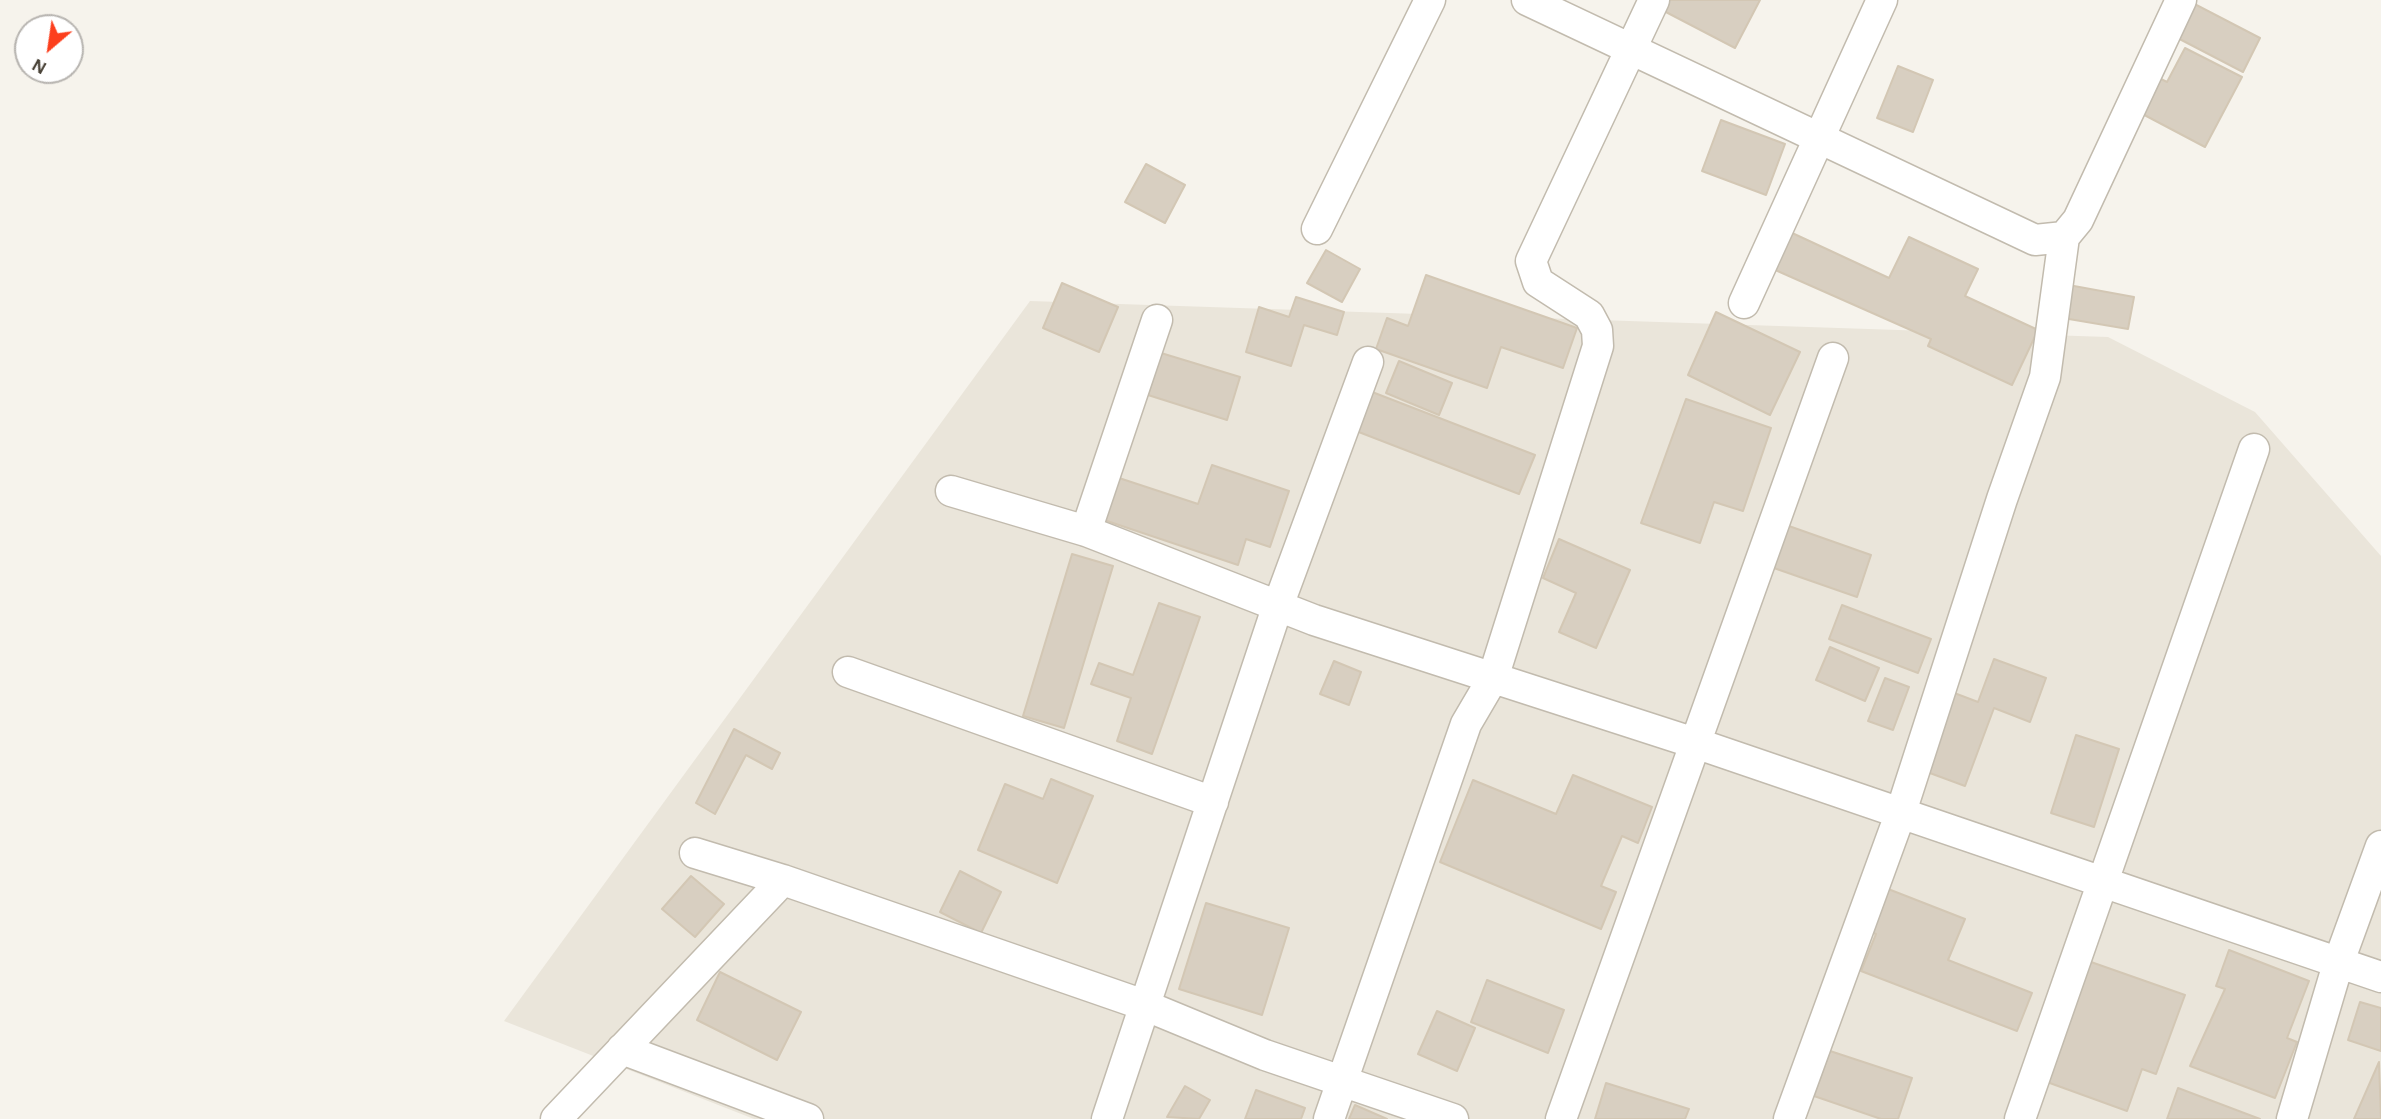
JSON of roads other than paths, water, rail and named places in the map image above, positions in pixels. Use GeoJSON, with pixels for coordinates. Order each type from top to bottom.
{"type":"FeatureCollection","features":[{"type":"Feature","properties":{"kind":"street"},"geometry":{"type":"LineString","coordinates":[[1317,229],[1430,0]]}},
{"type":"Feature","properties":{"kind":"street"},"geometry":{"type":"LineString","coordinates":[[1527,0],[2035,240],[2064,237]]}},
{"type":"Feature","properties":{"kind":"street"},"geometry":{"type":"LineString","coordinates":[[1329,1119],[1466,724],[1493,678],[1598,346],[1597,330],[1589,315],[1538,282],[1531,261],[1654,0]]}},
{"type":"Feature","properties":{"kind":"street"},"geometry":{"type":"LineString","coordinates":[[1744,303],[1882,0]]}},
{"type":"Feature","properties":{"kind":"street"},"geometry":{"type":"LineString","coordinates":[[1789,1119],[1901,812],[2045,377],[2064,237],[2078,220],[2181,0]]}},
{"type":"Feature","properties":{"kind":"street"},"geometry":{"type":"LineString","coordinates":[[1086,531],[1157,320]]}},
{"type":"Feature","properties":{"kind":"street"},"geometry":{"type":"LineString","coordinates":[[1561,1119],[1693,743],[1833,358]]}},
{"type":"Feature","properties":{"kind":"street"},"geometry":{"type":"LineString","coordinates":[[1107,1119],[1278,607],[1368,362]]}},
{"type":"Feature","properties":{"kind":"street"},"geometry":{"type":"LineString","coordinates":[[2020,1119],[2101,880],[2254,449]]}},
{"type":"Feature","properties":{"kind":"street"},"geometry":{"type":"LineString","coordinates":[[951,491],[1086,531],[1278,607],[1901,812],[2381,977]]}},
{"type":"Feature","properties":{"kind":"street"},"geometry":{"type":"LineString","coordinates":[[848,672],[1213,802]]}},
{"type":"Feature","properties":{"kind":"street"},"geometry":{"type":"LineString","coordinates":[[2292,1119],[2338,964],[2381,846]]}},
{"type":"Feature","properties":{"kind":"street"},"geometry":{"type":"LineString","coordinates":[[695,853],[783,880],[1144,1005],[1265,1055],[1453,1119]]}},
{"type":"Feature","properties":{"kind":"street"},"geometry":{"type":"LineString","coordinates":[[556,1119],[783,880]]}},
{"type":"Feature","properties":{"kind":"street"},"geometry":{"type":"LineString","coordinates":[[622,1049],[808,1119]]}}]}
